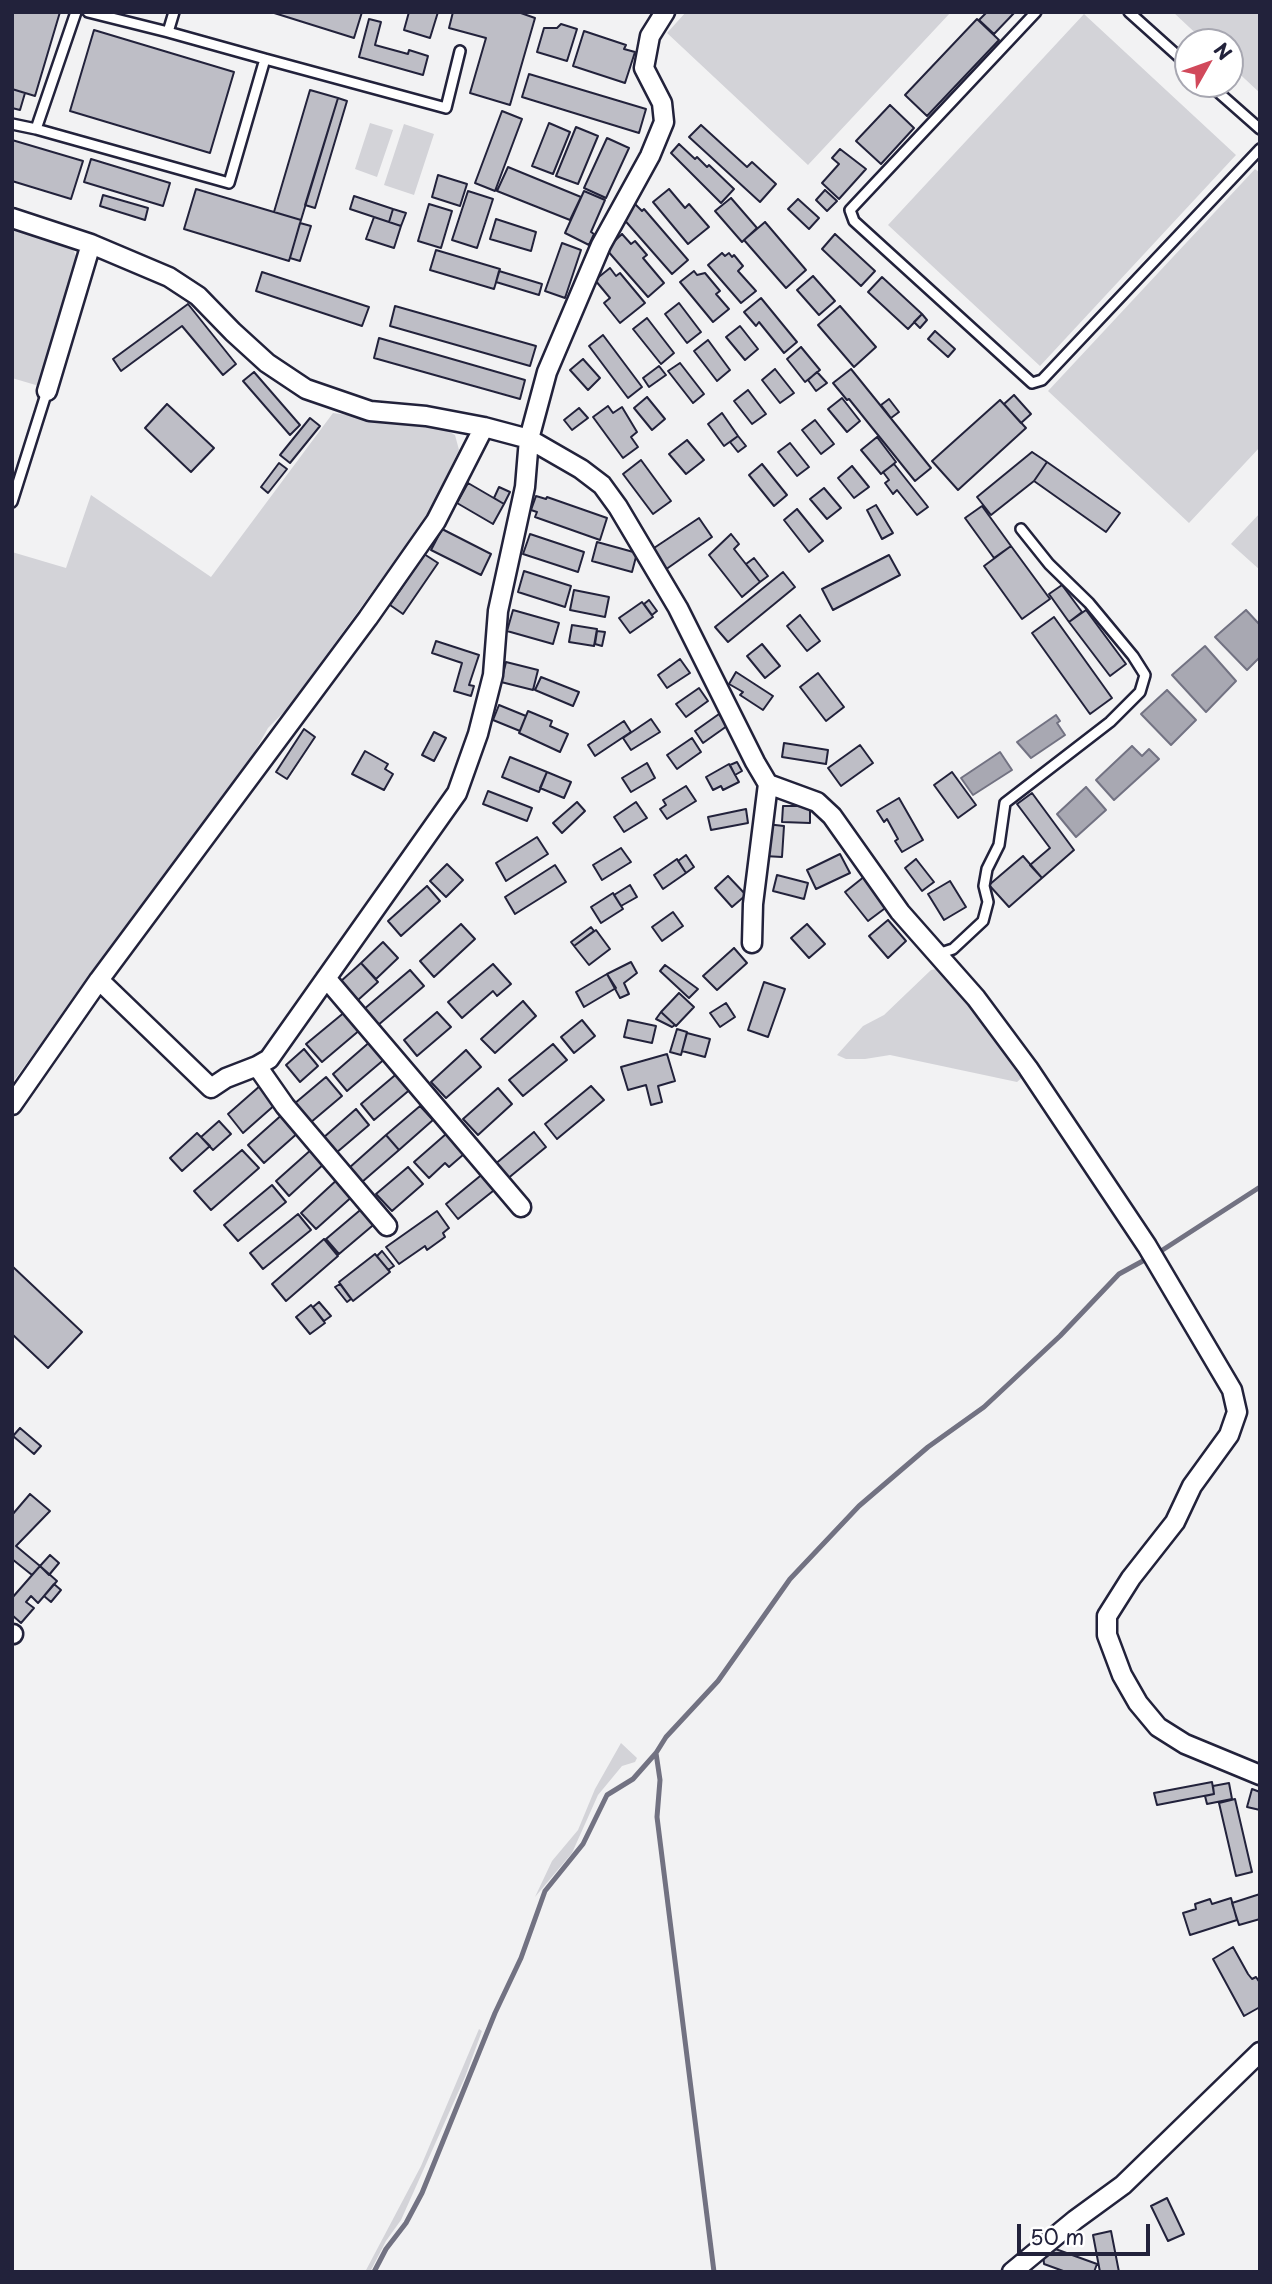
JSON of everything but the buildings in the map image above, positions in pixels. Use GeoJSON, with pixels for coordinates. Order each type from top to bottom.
{"type":"FeatureCollection","features":[{"type":"Feature","properties":{"kind":"street"},"geometry":{"type":"LineString","coordinates":[[99,980],[211,1088],[257,1066],[269,1059],[457,793],[478,734],[493,675],[498,611],[525,487],[529,439],[547,372],[601,245],[649,156],[664,122],[662,103],[644,68],[650,36],[665,12]]}},
{"type":"Feature","properties":{"kind":"street"},"geometry":{"type":"LineString","coordinates":[[12,218],[92,244],[169,277],[198,296],[267,363],[306,389],[370,411],[426,416],[529,439],[581,469],[602,485],[618,506],[678,608],[768,784],[752,943]]}},
{"type":"Feature","properties":{"kind":"street"},"geometry":{"type":"LineString","coordinates":[[47,391],[92,244]]}},
{"type":"Feature","properties":{"kind":"street"},"geometry":{"type":"LineString","coordinates":[[12,1105],[99,980],[368,618],[436,521],[484,427]]}},
{"type":"Feature","properties":{"kind":"street"},"geometry":{"type":"LineString","coordinates":[[768,784],[817,802],[832,816],[900,912],[976,998],[1028,1068],[1153,1257],[1232,1390],[1237,1412],[1229,1434],[1192,1486],[1175,1522],[1131,1578],[1107,1616],[1107,1635],[1122,1675],[1138,1703],[1158,1727],[1185,1744],[1260,1775]]}},
{"type":"Feature","properties":{"kind":"street"},"geometry":{"type":"LineString","coordinates":[[326,978],[521,1207]]}},
{"type":"Feature","properties":{"kind":"street"},"geometry":{"type":"LineString","coordinates":[[257,1066],[285,1106],[387,1226]]}},
{"type":"Feature","properties":{"kind":"street"},"geometry":{"type":"LineString","coordinates":[[1013,2272],[1075,2220],[1123,2185],[1260,2052]]}},
{"type":"Feature","properties":{"kind":"lane"},"geometry":{"type":"LineString","coordinates":[[36,129],[76,12]]}},
{"type":"Feature","properties":{"kind":"lane"},"geometry":{"type":"LineString","coordinates":[[88,12],[446,108],[460,51]]}},
{"type":"Feature","properties":{"kind":"lane"},"geometry":{"type":"LineString","coordinates":[[168,32],[174,12]]}},
{"type":"Feature","properties":{"kind":"lane"},"geometry":{"type":"LineString","coordinates":[[1036,12],[850,210],[854,221],[1032,383],[1042,380],[1260,149]]}},
{"type":"Feature","properties":{"kind":"lane"},"geometry":{"type":"LineString","coordinates":[[1129,12],[1174,52]]}},
{"type":"Feature","properties":{"kind":"lane"},"geometry":{"type":"LineString","coordinates":[[12,124],[229,183],[265,59]]}},
{"type":"Feature","properties":{"kind":"lane"},"geometry":{"type":"LineString","coordinates":[[1225,98],[1260,130]]}},
{"type":"Feature","properties":{"kind":"lane"},"geometry":{"type":"LineString","coordinates":[[12,502],[47,391]]}},
{"type":"Feature","properties":{"kind":"lane"},"geometry":{"type":"LineString","coordinates":[[937,955],[953,949],[984,920],[988,902],[984,886],[987,869],[999,845],[1005,803],[1110,722],[1140,692],[1145,675],[1089,603],[1049,564],[1021,529]]}},
{"type":"Feature","properties":{"kind":"shaded area"},"geometry":{"type":"Polygon","coordinates":[[[686,12],[951,12],[808,165],[667,33],[686,12]]]}},
{"type":"Feature","properties":{"kind":"shaded area"},"geometry":{"type":"Polygon","coordinates":[[[1173,12],[1260,12],[1260,93],[1244,78],[1244,28],[1190,28],[1173,12]]]}},
{"type":"Feature","properties":{"kind":"shaded area"},"geometry":{"type":"Polygon","coordinates":[[[1084,14],[1236,155],[1040,366],[888,225],[1084,14]]]}},
{"type":"Feature","properties":{"kind":"shaded area"},"geometry":{"type":"Polygon","coordinates":[[[370,123],[393,130],[377,177],[355,169],[370,123]]]}},
{"type":"Feature","properties":{"kind":"shaded area"},"geometry":{"type":"Polygon","coordinates":[[[404,124],[434,134],[414,195],[384,185],[404,124]]]}},
{"type":"Feature","properties":{"kind":"shaded area"},"geometry":{"type":"Polygon","coordinates":[[[1255,169],[1260,173],[1260,447],[1189,523],[1048,391],[1255,169]]]}},
{"type":"Feature","properties":{"kind":"shaded area"},"geometry":{"type":"Polygon","coordinates":[[[12,227],[72,247],[76,256],[39,386],[12,378],[12,227]]]}},
{"type":"Feature","properties":{"kind":"shaded area"},"geometry":{"type":"Polygon","coordinates":[[[333,413],[442,428],[455,435],[459,450],[426,518],[286,710],[268,728],[250,760],[12,1083],[12,552],[66,568],[91,495],[211,577],[333,413]]]}},
{"type":"Feature","properties":{"kind":"shaded area"},"geometry":{"type":"Polygon","coordinates":[[[1260,513],[1260,570],[1231,544],[1260,513]]]}},
{"type":"Feature","properties":{"kind":"shaded area"},"geometry":{"type":"Polygon","coordinates":[[[1246,610],[1260,625],[1260,657],[1247,670],[1215,637],[1246,610]]]}},
{"type":"Feature","properties":{"kind":"shaded area"},"geometry":{"type":"Polygon","coordinates":[[[1205,646],[1236,681],[1206,712],[1172,675],[1205,646]]]}},
{"type":"Feature","properties":{"kind":"shaded area"},"geometry":{"type":"Polygon","coordinates":[[[1167,690],[1196,720],[1171,745],[1141,714],[1167,690]]]}},
{"type":"Feature","properties":{"kind":"shaded area"},"geometry":{"type":"Polygon","coordinates":[[[1056,715],[1060,721],[1057,723],[1065,735],[1031,758],[1017,742],[1056,715]]]}},
{"type":"Feature","properties":{"kind":"shaded area"},"geometry":{"type":"Polygon","coordinates":[[[1132,746],[1142,756],[1149,749],[1159,759],[1114,800],[1096,780],[1132,746]]]}},
{"type":"Feature","properties":{"kind":"shaded area"},"geometry":{"type":"Polygon","coordinates":[[[1000,752],[1012,770],[973,795],[961,778],[1000,752]]]}},
{"type":"Feature","properties":{"kind":"shaded area"},"geometry":{"type":"Polygon","coordinates":[[[1086,787],[1106,810],[1076,837],[1057,814],[1086,787]]]}},
{"type":"Feature","properties":{"kind":"shaded area"},"geometry":{"type":"Polygon","coordinates":[[[937,969],[948,975],[976,1002],[1024,1076],[1017,1082],[890,1055],[846,1059],[837,1055],[863,1026],[884,1015],[931,970],[937,969]]]}},
{"type":"Feature","properties":{"kind":"shaded area"},"geometry":{"type":"Polygon","coordinates":[[[621,1743],[637,1758],[635,1762],[622,1766],[598,1795],[572,1853],[535,1897],[552,1861],[578,1830],[595,1789],[621,1743]]]}},
{"type":"Feature","properties":{"kind":"shaded area"},"geometry":{"type":"Polygon","coordinates":[[[479,2029],[482,2031],[465,2077],[401,2220],[386,2241],[370,2272],[365,2272],[421,2166],[479,2029]]]}},
{"type":"Feature","properties":{"kind":"waterway"},"geometry":{"type":"LineString","coordinates":[[374,2272],[422,2193],[495,2013],[521,1958],[545,1891],[583,1844],[607,1795],[633,1779],[656,1753],[666,1737],[718,1681],[790,1579],[859,1506],[928,1447],[984,1407],[1060,1336],[1119,1274],[1161,1251],[1260,1187]]}},
{"type":"Feature","properties":{"kind":"waterway"},"geometry":{"type":"LineString","coordinates":[[656,1753],[660,1780],[657,1817],[714,2272]]}}]}
